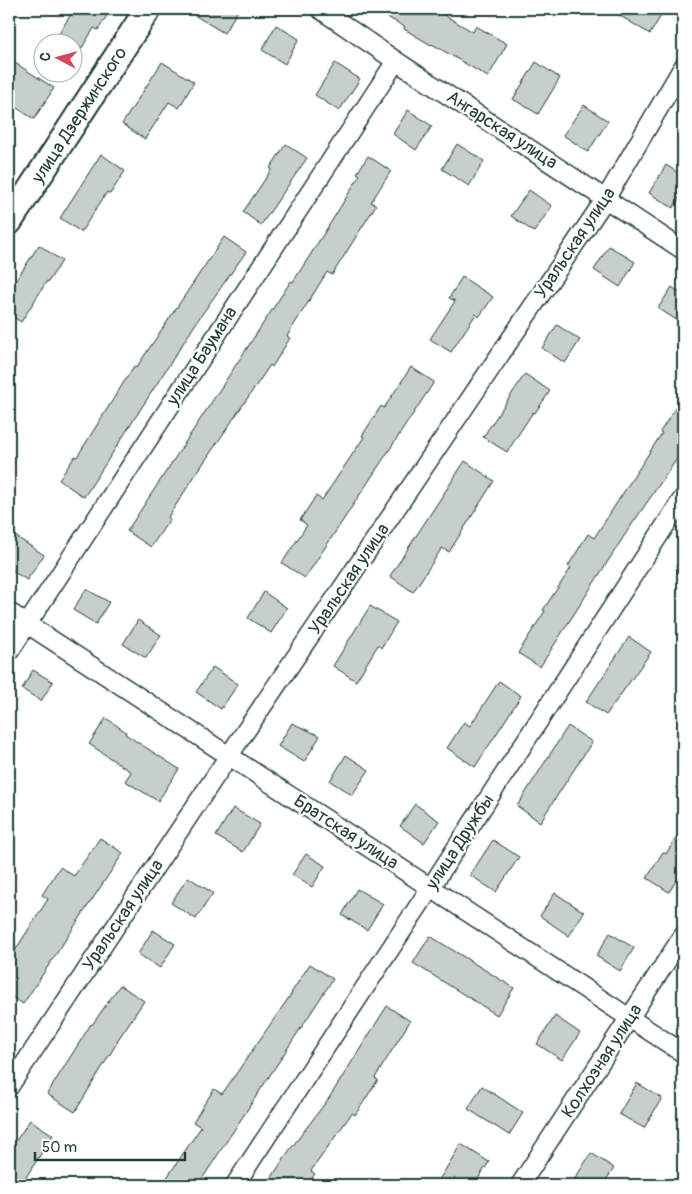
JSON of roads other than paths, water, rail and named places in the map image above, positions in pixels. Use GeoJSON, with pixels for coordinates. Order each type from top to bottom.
{"type":"FeatureCollection","features":[{"type":"Feature","properties":{"kind":"street","name":"улица Дзержинского"},"geometry":{"type":"LineString","coordinates":[[9,222],[148,9]]}},
{"type":"Feature","properties":{"kind":"street","name":"Ангарская улица"},"geometry":{"type":"LineString","coordinates":[[320,9],[683,250]]}},
{"type":"Feature","properties":{"kind":"street","name":"улица Баумана"},"geometry":{"type":"LineString","coordinates":[[9,652],[396,61]]}},
{"type":"Feature","properties":{"kind":"street","name":"Уральская улица"},"geometry":{"type":"LineString","coordinates":[[9,1087],[228,757],[606,198],[683,67]]}},
{"type":"Feature","properties":{"kind":"street","name":"улица Дружбы"},"geometry":{"type":"LineString","coordinates":[[235,1185],[683,498]]}},
{"type":"Feature","properties":{"kind":"street","name":"Братская улица"},"geometry":{"type":"LineString","coordinates":[[9,612],[683,1053]]}},
{"type":"Feature","properties":{"kind":"street","name":"Колхозная улица"},"geometry":{"type":"LineString","coordinates":[[520,1185],[683,936]]}}]}
